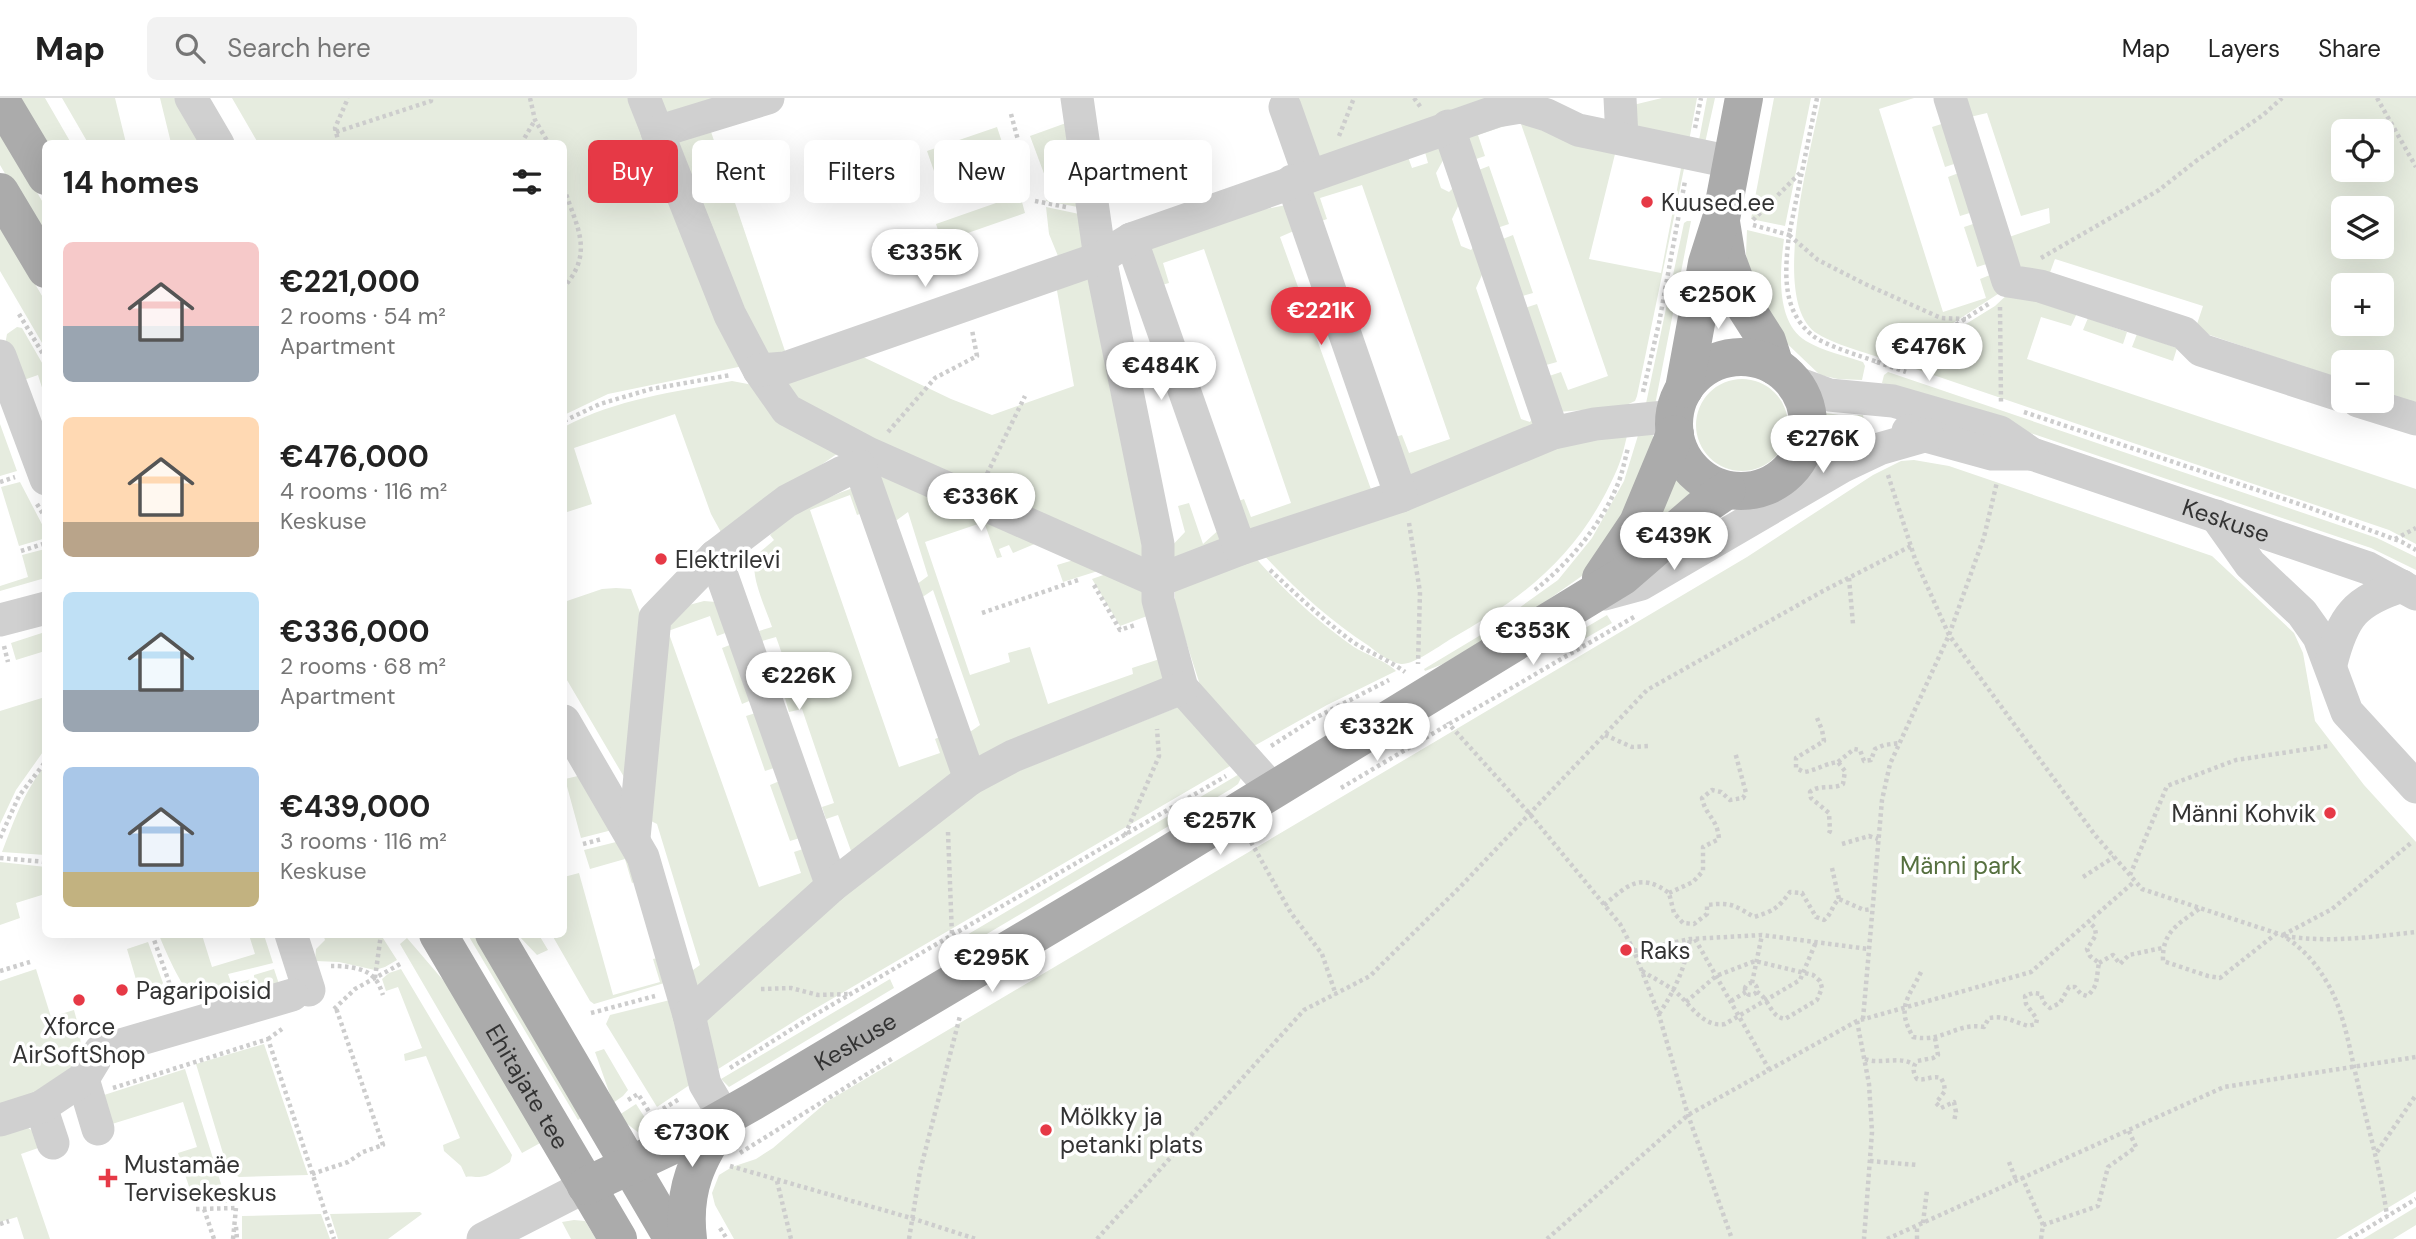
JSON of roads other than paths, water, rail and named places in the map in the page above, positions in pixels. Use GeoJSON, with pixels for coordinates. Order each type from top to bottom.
{"type":"FeatureCollection","features":[{"type":"Feature","properties":{"kind":"main road"},"geometry":{"type":"LineString","coordinates":[[1735,222],[1707,263],[1678,413],[1681,453],[1692,470],[1708,482],[1727,490],[1744,491],[1762,488],[1777,481],[1794,466],[1805,446],[1809,424],[1805,402],[1744,306],[1727,259],[1735,222],[1731,162],[1744,98]]}},
{"type":"Feature","properties":{"kind":"main road"},"geometry":{"type":"LineString","coordinates":[[0,99],[42,169]]}},
{"type":"Feature","properties":{"kind":"main road"},"geometry":{"type":"LineString","coordinates":[[0,192],[42,262]]}},
{"type":"Feature","properties":{"kind":"main road"},"geometry":{"type":"LineString","coordinates":[[1678,413],[1698,373],[1715,362],[1735,357],[1756,358],[1785,374]]}},
{"type":"Feature","properties":{"kind":"main road","name":"Keskuse"},"geometry":{"type":"LineString","coordinates":[[1585,599],[1638,523],[1678,413]]}},
{"type":"Feature","properties":{"kind":"main road","name":"Keskuse"},"geometry":{"type":"LineString","coordinates":[[586,1186],[724,1118],[884,1025],[1273,790],[1623,576],[1705,505],[1727,490]]}},
{"type":"Feature","properties":{"kind":"main road","name":"Ehitajate tee"},"geometry":{"type":"LineString","coordinates":[[440,938],[618,1239]]}},
{"type":"Feature","properties":{"kind":"main road","name":"Ehitajate tee"},"geometry":{"type":"LineString","coordinates":[[496,938],[673,1239]]}},
{"type":"Feature","properties":{"kind":"main road"},"geometry":{"type":"LineString","coordinates":[[701,1228],[685,1216],[689,1186],[711,1138],[724,1118]]}},
{"type":"Feature","properties":{"kind":"street"},"geometry":{"type":"LineString","coordinates":[[191,98],[216,140]]}},
{"type":"Feature","properties":{"kind":"street"},"geometry":{"type":"LineString","coordinates":[[644,98],[730,315],[759,370],[787,410],[864,460],[974,500],[1157,581],[1246,547],[1401,496],[1553,433],[1595,424],[1678,413]]}},
{"type":"Feature","properties":{"kind":"street"},"geometry":{"type":"LineString","coordinates":[[657,132],[768,98]]}},
{"type":"Feature","properties":{"kind":"street"},"geometry":{"type":"LineString","coordinates":[[1077,98],[1100,258],[1158,544],[1157,581],[1172,693],[1249,761],[1273,790]]}},
{"type":"Feature","properties":{"kind":"street"},"geometry":{"type":"LineString","coordinates":[[1620,98],[1622,138]]}},
{"type":"Feature","properties":{"kind":"street"},"geometry":{"type":"LineString","coordinates":[[1950,98],[2008,281],[2040,286],[2184,334],[2201,350],[2331,392]]}},
{"type":"Feature","properties":{"kind":"street"},"geometry":{"type":"LineString","coordinates":[[1285,107],[1301,178],[1401,496]]}},
{"type":"Feature","properties":{"kind":"street"},"geometry":{"type":"LineString","coordinates":[[759,370],[785,368],[1100,258],[1131,239],[1497,111],[1521,107],[1547,115],[1578,130],[1731,162]]}},
{"type":"Feature","properties":{"kind":"street"},"geometry":{"type":"LineString","coordinates":[[1448,126],[1553,433]]}},
{"type":"Feature","properties":{"kind":"street"},"geometry":{"type":"LineString","coordinates":[[1131,239],[1246,547]]}},
{"type":"Feature","properties":{"kind":"street"},"geometry":{"type":"LineString","coordinates":[[0,356],[42,468]]}},
{"type":"Feature","properties":{"kind":"street","name":"Keskuse"},"geometry":{"type":"LineString","coordinates":[[1785,374],[1829,395],[1893,401],[2000,432],[2032,454],[2368,568],[2409,590]]}},
{"type":"Feature","properties":{"kind":"street"},"geometry":{"type":"LineString","coordinates":[[2394,412],[2416,419]]}},
{"type":"Feature","properties":{"kind":"street","name":"Keskuse"},"geometry":{"type":"LineString","coordinates":[[1777,481],[1874,432],[1903,430],[1992,454],[2032,454]]}},
{"type":"Feature","properties":{"kind":"street","name":"Keskuse"},"geometry":{"type":"LineString","coordinates":[[1585,599],[1641,584],[1843,466],[1880,449],[1928,435]]}},
{"type":"Feature","properties":{"kind":"street"},"geometry":{"type":"LineString","coordinates":[[634,838],[654,618],[715,556],[787,501],[864,460]]}},
{"type":"Feature","properties":{"kind":"street"},"geometry":{"type":"LineString","coordinates":[[864,460],[958,788]]}},
{"type":"Feature","properties":{"kind":"street"},"geometry":{"type":"LineString","coordinates":[[2216,516],[2250,564],[2302,613],[2319,637],[2347,712],[2416,787]]}},
{"type":"Feature","properties":{"kind":"street"},"geometry":{"type":"LineString","coordinates":[[715,556],[832,886]]}},
{"type":"Feature","properties":{"kind":"street"},"geometry":{"type":"LineString","coordinates":[[2331,664],[2338,636],[2352,614],[2372,596],[2409,590]]}},
{"type":"Feature","properties":{"kind":"street"},"geometry":{"type":"LineString","coordinates":[[1,631],[42,610]]}},
{"type":"Feature","properties":{"kind":"street"},"geometry":{"type":"LineString","coordinates":[[695,999],[832,886],[958,788],[1013,756],[1172,693]]}},
{"type":"Feature","properties":{"kind":"street"},"geometry":{"type":"LineString","coordinates":[[567,726],[643,857],[695,999],[705,1084],[724,1118]]}},
{"type":"Feature","properties":{"kind":"street"},"geometry":{"type":"LineString","coordinates":[[0,1120],[41,1107],[84,1083],[100,1051],[184,1026],[308,1000],[292,938]]}},
{"type":"Feature","properties":{"kind":"street"},"geometry":{"type":"LineString","coordinates":[[84,1083],[98,1129]]}},
{"type":"Feature","properties":{"kind":"street"},"geometry":{"type":"LineString","coordinates":[[41,1107],[53,1143]]}},
{"type":"Feature","properties":{"kind":"street"},"geometry":{"type":"LineString","coordinates":[[483,1239],[586,1186]]}},
{"type":"Feature","properties":{"kind":"place","name":"Kuused.ee"},"geometry":{"type":"Point","coordinates":[1647,202]}},
{"type":"Feature","properties":{"kind":"place","name":"Elektrilevi"},"geometry":{"type":"Point","coordinates":[661,559]}},
{"type":"Feature","properties":{"kind":"place","name":"Männi Kohvik"},"geometry":{"type":"Point","coordinates":[2330,813]}},
{"type":"Feature","properties":{"kind":"place","name":"Raks"},"geometry":{"type":"Point","coordinates":[1626,950]}},
{"type":"Feature","properties":{"kind":"place","name":"Pagaripoisid"},"geometry":{"type":"Point","coordinates":[122,990]}},
{"type":"Feature","properties":{"kind":"place","name":"Xforce AirSoftShop"},"geometry":{"type":"Point","coordinates":[79,1000]}},
{"type":"Feature","properties":{"kind":"place","name":"Mölkky ja petanki plats"},"geometry":{"type":"Point","coordinates":[1046,1130]}},
{"type":"Feature","properties":{"kind":"place","name":"Mustamäe Tervisekeskus"},"geometry":{"type":"Point","coordinates":[108,1178]}},
{"type":"Feature","properties":{"kind":"park label","name":"Männi park"},"geometry":{"type":"Point","coordinates":[1961,865]}}]}
